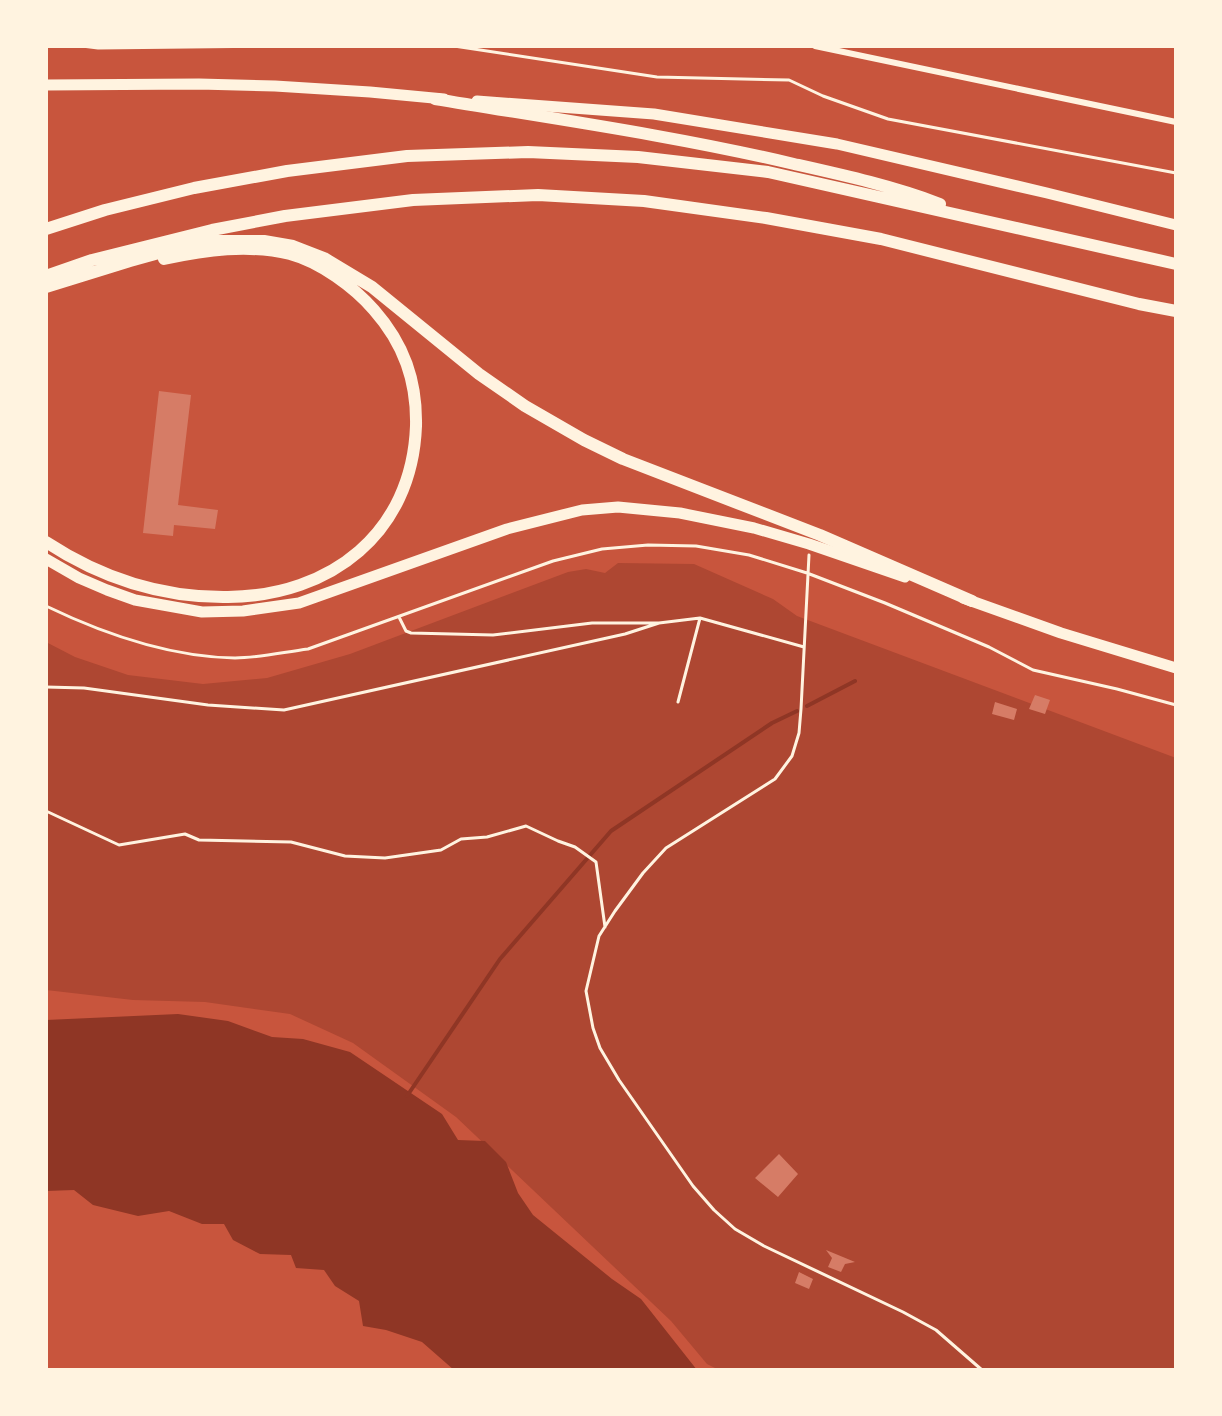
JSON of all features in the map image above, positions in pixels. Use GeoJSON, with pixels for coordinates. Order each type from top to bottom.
{"type":"FeatureCollection","features":[{"type":"Feature","properties":{"kind":"highway"},"geometry":{"type":"LineString","coordinates":[[46,85],[275,86],[435,99],[759,155],[861,179],[984,221]]}},
{"type":"Feature","properties":{"kind":"highway"},"geometry":{"type":"LineString","coordinates":[[435,99],[654,114],[837,144],[1176,225]]}},
{"type":"Feature","properties":{"kind":"highway"},"geometry":{"type":"LineString","coordinates":[[46,229],[105,210],[194,188],[287,171],[407,156],[528,152],[638,157],[768,172],[1176,264]]}},
{"type":"Feature","properties":{"kind":"highway"},"geometry":{"type":"LineString","coordinates":[[46,276],[92,260],[212,230],[285,216],[413,200],[538,195],[644,201],[795,223],[881,239],[1176,311]]}},
{"type":"Feature","properties":{"kind":"highway"},"geometry":{"type":"LineString","coordinates":[[46,290],[130,261],[213,241],[264,241],[293,246],[324,258],[372,287],[479,374],[525,406],[584,440],[623,459],[820,535],[972,601]]}},
{"type":"Feature","properties":{"kind":"highway"},"geometry":{"type":"LineString","coordinates":[[46,290],[201,251],[262,249],[293,255],[325,270],[360,294],[386,324],[413,378],[416,412],[412,463],[390,515],[376,534],[349,559],[315,580],[296,587],[269,595],[240,597],[170,594],[107,576],[46,542]]}},
{"type":"Feature","properties":{"kind":"highway"},"geometry":{"type":"LineString","coordinates":[[46,559],[79,578],[135,600],[190,610],[243,611],[299,603],[507,529],[582,510],[618,507],[680,513],[754,528],[809,544],[1061,633],[1176,668]]}},
{"type":"Feature","properties":{"kind":"street"},"geometry":{"type":"LineString","coordinates":[[815,46],[1176,122]]}},
{"type":"Feature","properties":{"kind":"path"},"geometry":{"type":"LineString","coordinates":[[82,46],[285,46]]}},
{"type":"Feature","properties":{"kind":"path"},"geometry":{"type":"LineString","coordinates":[[454,46],[657,77],[789,80],[823,96],[888,119],[1176,173]]}},
{"type":"Feature","properties":{"kind":"path"},"geometry":{"type":"LineString","coordinates":[[809,544],[799,733],[792,756],[775,779],[666,848],[643,873],[599,936],[586,991],[593,1028],[600,1048],[619,1080],[693,1186],[735,1229],[936,1330],[982,1370]]}},
{"type":"Feature","properties":{"kind":"path"},"geometry":{"type":"LineString","coordinates":[[46,606],[105,632],[143,643],[236,658],[308,649],[553,561],[602,549],[648,545],[696,546],[749,555],[807,573],[976,641],[1033,670],[1176,705]]}},
{"type":"Feature","properties":{"kind":"path"},"geometry":{"type":"LineString","coordinates":[[399,617],[406,631],[411,633],[493,635],[592,623],[659,623],[700,618],[804,647]]}},
{"type":"Feature","properties":{"kind":"path"},"geometry":{"type":"LineString","coordinates":[[678,702],[700,618]]}},
{"type":"Feature","properties":{"kind":"path"},"geometry":{"type":"LineString","coordinates":[[46,687],[84,688],[208,705],[284,710],[625,634],[659,623]]}},
{"type":"Feature","properties":{"kind":"path"},"geometry":{"type":"LineString","coordinates":[[46,811],[119,845],[185,834],[199,840],[291,842],[345,856],[385,858],[441,850],[461,839],[487,837],[526,826],[575,847],[596,862],[605,927]]}},
{"type":"Feature","properties":{"kind":"shaded area"},"geometry":{"type":"Polygon","coordinates":[[[618,563],[694,564],[773,599],[797,616],[1176,758],[1176,1370],[719,1370],[707,1364],[671,1321],[456,1117],[353,1043],[290,1014],[205,1002],[133,1000],[46,990],[46,642],[75,657],[128,675],[203,684],[267,678],[350,654],[568,572],[586,569],[605,573],[618,563]]]}},
{"type":"Feature","properties":{"kind":"shaded area"},"geometry":{"type":"Polygon","coordinates":[[[178,1014],[228,1021],[272,1037],[303,1039],[350,1052],[442,1114],[458,1140],[485,1141],[506,1162],[518,1193],[533,1215],[641,1299],[697,1370],[454,1370],[422,1342],[363,1326],[359,1301],[335,1286],[324,1270],[296,1268],[291,1255],[260,1254],[233,1240],[224,1224],[202,1224],[169,1211],[138,1216],[93,1205],[74,1190],[46,1191],[46,1020],[178,1014]]]}},
{"type":"Feature","properties":{"kind":"building"},"geometry":{"type":"Polygon","coordinates":[[[159,391],[191,395],[178,505],[218,510],[215,529],[174,525],[173,536],[143,533],[159,391]]]}},
{"type":"Feature","properties":{"kind":"building"},"geometry":{"type":"Polygon","coordinates":[[[1035,695],[1050,700],[1045,714],[1029,709],[1035,695]]]}},
{"type":"Feature","properties":{"kind":"building"},"geometry":{"type":"Polygon","coordinates":[[[995,702],[1017,709],[1014,720],[992,714],[995,702]]]}},
{"type":"Feature","properties":{"kind":"building"},"geometry":{"type":"Polygon","coordinates":[[[779,1154],[798,1174],[778,1197],[755,1178],[779,1154]]]}},
{"type":"Feature","properties":{"kind":"building"},"geometry":{"type":"Polygon","coordinates":[[[826,1250],[855,1262],[845,1264],[841,1272],[828,1267],[832,1258],[826,1250]]]}},
{"type":"Feature","properties":{"kind":"building"},"geometry":{"type":"Polygon","coordinates":[[[799,1272],[813,1279],[809,1289],[795,1283],[799,1272]]]}},
{"type":"Feature","properties":{"kind":"waterway"},"geometry":{"type":"LineString","coordinates":[[807,706],[855,681]]}},
{"type":"Feature","properties":{"kind":"waterway"},"geometry":{"type":"LineString","coordinates":[[407,1096],[500,959],[611,831],[772,723],[797,711]]}}]}
